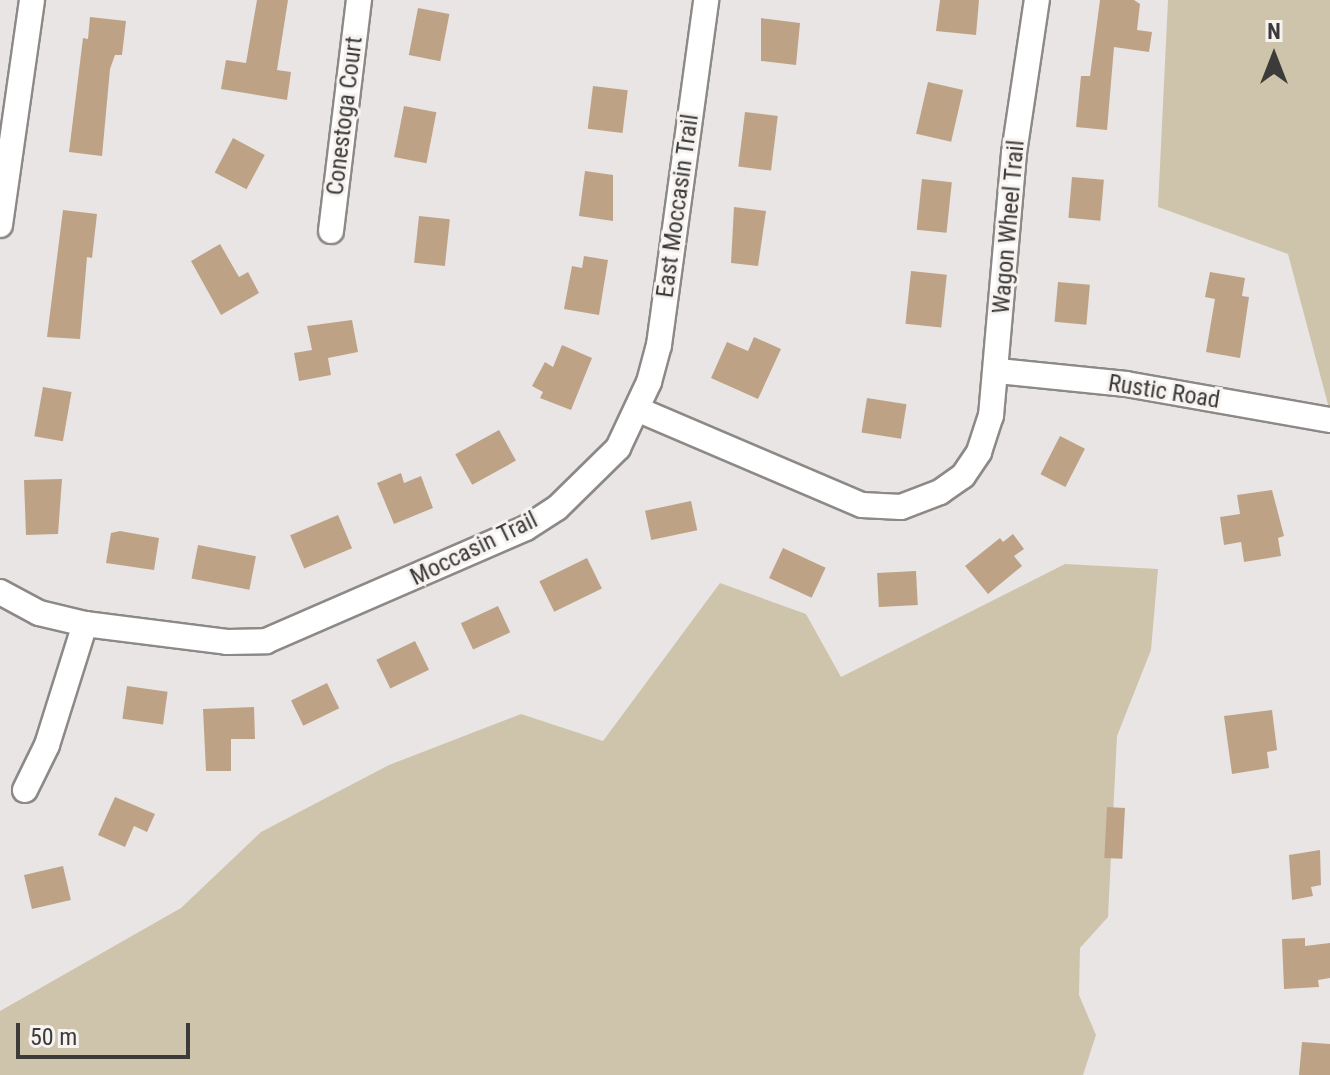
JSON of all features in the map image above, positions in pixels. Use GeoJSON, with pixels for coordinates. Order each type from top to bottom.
{"type":"FeatureCollection","features":[{"type":"Feature","properties":{"kind":"street"},"geometry":{"type":"LineString","coordinates":[[0,225],[32,0]]}},
{"type":"Feature","properties":{"kind":"street","name":"Conestoga Court"},"geometry":{"type":"LineString","coordinates":[[331,231],[359,0]]}},
{"type":"Feature","properties":{"kind":"street","name":"East Moccasin Trail"},"geometry":{"type":"LineString","coordinates":[[639,410],[659,345],[706,0]]}},
{"type":"Feature","properties":{"kind":"street","name":"Wagon Wheel Trail"},"geometry":{"type":"LineString","coordinates":[[639,410],[862,505],[901,507],[940,492],[963,476],[979,452],[998,371],[1014,153],[1037,0]]}},
{"type":"Feature","properties":{"kind":"street","name":"Rustic Road"},"geometry":{"type":"LineString","coordinates":[[998,371],[1126,384],[1330,420]]}},
{"type":"Feature","properties":{"kind":"street","name":"Moccasin Trail"},"geometry":{"type":"LineString","coordinates":[[0,592],[39,613],[85,624],[227,642],[266,641],[299,631],[557,508],[618,448],[639,410]]}},
{"type":"Feature","properties":{"kind":"street"},"geometry":{"type":"LineString","coordinates":[[25,790],[47,745],[85,624]]}},
{"type":"Feature","properties":{"kind":"shaded area"},"geometry":{"type":"Polygon","coordinates":[[[1168,0],[1330,0],[1330,412],[1288,254],[1158,207],[1168,0]]]}},
{"type":"Feature","properties":{"kind":"shaded area"},"geometry":{"type":"Polygon","coordinates":[[[1065,564],[1158,569],[1151,650],[1117,736],[1108,917],[1080,948],[1079,995],[1096,1035],[1083,1075],[0,1075],[0,1011],[181,908],[261,832],[389,765],[521,714],[603,741],[720,583],[806,614],[841,677],[1065,564]]]}},
{"type":"Feature","properties":{"kind":"building"},"geometry":{"type":"Polygon","coordinates":[[[257,0],[288,0],[277,70],[291,72],[287,100],[221,89],[226,60],[246,63],[257,0]]]}},
{"type":"Feature","properties":{"kind":"building"},"geometry":{"type":"Polygon","coordinates":[[[940,0],[979,0],[976,35],[936,31],[940,0]]]}},
{"type":"Feature","properties":{"kind":"building"},"geometry":{"type":"Polygon","coordinates":[[[1100,0],[1134,0],[1140,4],[1137,30],[1152,32],[1149,52],[1114,47],[1107,130],[1076,127],[1081,76],[1090,76],[1100,0]]]}},
{"type":"Feature","properties":{"kind":"building"},"geometry":{"type":"Polygon","coordinates":[[[418,8],[449,14],[440,61],[409,55],[418,8]]]}},
{"type":"Feature","properties":{"kind":"building"},"geometry":{"type":"Polygon","coordinates":[[[90,17],[126,21],[122,55],[115,55],[110,69],[102,156],[69,152],[83,38],[88,39],[90,17]]]}},
{"type":"Feature","properties":{"kind":"building"},"geometry":{"type":"Polygon","coordinates":[[[761,18],[800,23],[796,65],[761,61],[761,18]]]}},
{"type":"Feature","properties":{"kind":"building"},"geometry":{"type":"Polygon","coordinates":[[[928,82],[963,90],[951,142],[916,134],[928,82]]]}},
{"type":"Feature","properties":{"kind":"building"},"geometry":{"type":"Polygon","coordinates":[[[593,86],[628,90],[622,133],[588,129],[593,86]]]}},
{"type":"Feature","properties":{"kind":"building"},"geometry":{"type":"Polygon","coordinates":[[[404,106],[436,112],[426,163],[394,157],[404,106]]]}},
{"type":"Feature","properties":{"kind":"building"},"geometry":{"type":"Polygon","coordinates":[[[745,112],[778,116],[771,171],[738,167],[745,112]]]}},
{"type":"Feature","properties":{"kind":"building"},"geometry":{"type":"Polygon","coordinates":[[[233,138],[265,155],[246,189],[215,172],[233,138]]]}},
{"type":"Feature","properties":{"kind":"building"},"geometry":{"type":"Polygon","coordinates":[[[585,171],[613,175],[613,221],[579,216],[585,171]]]}},
{"type":"Feature","properties":{"kind":"building"},"geometry":{"type":"Polygon","coordinates":[[[1072,177],[1104,180],[1100,221],[1068,218],[1072,177]]]}},
{"type":"Feature","properties":{"kind":"building"},"geometry":{"type":"Polygon","coordinates":[[[922,179],[952,182],[947,233],[917,230],[922,179]]]}},
{"type":"Feature","properties":{"kind":"building"},"geometry":{"type":"Polygon","coordinates":[[[734,207],[766,211],[758,266],[731,263],[734,207]]]}},
{"type":"Feature","properties":{"kind":"building"},"geometry":{"type":"Polygon","coordinates":[[[63,210],[97,214],[92,258],[87,257],[80,339],[47,337],[63,210]]]}},
{"type":"Feature","properties":{"kind":"building"},"geometry":{"type":"Polygon","coordinates":[[[419,216],[450,219],[445,266],[414,263],[419,216]]]}},
{"type":"Feature","properties":{"kind":"building"},"geometry":{"type":"Polygon","coordinates":[[[220,244],[239,277],[248,272],[259,293],[221,315],[191,261],[220,244]]]}},
{"type":"Feature","properties":{"kind":"building"},"geometry":{"type":"Polygon","coordinates":[[[584,256],[608,260],[599,315],[564,309],[572,266],[582,268],[584,256]]]}},
{"type":"Feature","properties":{"kind":"building"},"geometry":{"type":"Polygon","coordinates":[[[911,271],[947,275],[941,327],[905,324],[911,271]]]}},
{"type":"Feature","properties":{"kind":"building"},"geometry":{"type":"Polygon","coordinates":[[[1210,272],[1245,278],[1242,296],[1249,297],[1240,358],[1206,352],[1215,299],[1205,297],[1210,272]]]}},
{"type":"Feature","properties":{"kind":"building"},"geometry":{"type":"Polygon","coordinates":[[[1058,282],[1090,285],[1086,325],[1055,322],[1058,282]]]}},
{"type":"Feature","properties":{"kind":"building"},"geometry":{"type":"Polygon","coordinates":[[[352,320],[358,352],[328,358],[331,375],[299,381],[294,353],[312,350],[307,326],[352,320]]]}},
{"type":"Feature","properties":{"kind":"building"},"geometry":{"type":"Polygon","coordinates":[[[754,337],[781,349],[758,399],[711,378],[727,342],[748,351],[754,337]]]}},
{"type":"Feature","properties":{"kind":"building"},"geometry":{"type":"Polygon","coordinates":[[[562,345],[592,358],[571,410],[540,398],[543,392],[532,386],[545,362],[553,367],[562,345]]]}},
{"type":"Feature","properties":{"kind":"building"},"geometry":{"type":"Polygon","coordinates":[[[43,387],[72,392],[63,441],[34,436],[43,387]]]}},
{"type":"Feature","properties":{"kind":"building"},"geometry":{"type":"Polygon","coordinates":[[[867,398],[907,404],[901,439],[862,433],[867,398]]]}},
{"type":"Feature","properties":{"kind":"building"},"geometry":{"type":"Polygon","coordinates":[[[499,430],[516,461],[472,485],[455,454],[499,430]]]}},
{"type":"Feature","properties":{"kind":"building"},"geometry":{"type":"Polygon","coordinates":[[[1060,436],[1085,449],[1065,487],[1040,474],[1060,436]]]}},
{"type":"Feature","properties":{"kind":"building"},"geometry":{"type":"Polygon","coordinates":[[[401,473],[404,483],[421,476],[433,508],[394,524],[377,483],[401,473]]]}},
{"type":"Feature","properties":{"kind":"building"},"geometry":{"type":"Polygon","coordinates":[[[62,479],[58,534],[26,535],[24,480],[62,479]]]}},
{"type":"Feature","properties":{"kind":"building"},"geometry":{"type":"Polygon","coordinates":[[[1272,490],[1284,536],[1278,538],[1281,556],[1244,562],[1241,542],[1224,545],[1220,517],[1240,514],[1237,495],[1272,490]]]}},
{"type":"Feature","properties":{"kind":"building"},"geometry":{"type":"Polygon","coordinates":[[[691,501],[697,530],[651,540],[645,511],[691,501]]]}},
{"type":"Feature","properties":{"kind":"building"},"geometry":{"type":"Polygon","coordinates":[[[338,515],[352,548],[304,568],[290,535],[338,515]]]}},
{"type":"Feature","properties":{"kind":"building"},"geometry":{"type":"Polygon","coordinates":[[[120,531],[159,538],[154,570],[106,563],[111,533],[120,531]]]}},
{"type":"Feature","properties":{"kind":"building"},"geometry":{"type":"Polygon","coordinates":[[[1013,534],[1024,549],[1014,556],[1022,566],[988,594],[965,566],[1000,538],[1003,542],[1013,534]]]}},
{"type":"Feature","properties":{"kind":"building"},"geometry":{"type":"Polygon","coordinates":[[[198,545],[256,556],[249,590],[192,578],[198,545]]]}},
{"type":"Feature","properties":{"kind":"building"},"geometry":{"type":"Polygon","coordinates":[[[783,548],[826,568],[812,598],[769,578],[783,548]]]}},
{"type":"Feature","properties":{"kind":"building"},"geometry":{"type":"Polygon","coordinates":[[[587,558],[602,589],[554,612],[539,581],[587,558]]]}},
{"type":"Feature","properties":{"kind":"building"},"geometry":{"type":"Polygon","coordinates":[[[916,571],[918,605],[879,607],[877,573],[916,571]]]}},
{"type":"Feature","properties":{"kind":"building"},"geometry":{"type":"Polygon","coordinates":[[[498,606],[510,632],[473,650],[461,623],[498,606]]]}},
{"type":"Feature","properties":{"kind":"building"},"geometry":{"type":"Polygon","coordinates":[[[415,641],[429,670],[390,689],[376,660],[415,641]]]}},
{"type":"Feature","properties":{"kind":"building"},"geometry":{"type":"Polygon","coordinates":[[[327,683],[339,708],[303,726],[291,701],[327,683]]]}},
{"type":"Feature","properties":{"kind":"building"},"geometry":{"type":"Polygon","coordinates":[[[127,686],[168,692],[163,724],[122,719],[127,686]]]}},
{"type":"Feature","properties":{"kind":"building"},"geometry":{"type":"Polygon","coordinates":[[[254,707],[255,739],[231,739],[231,771],[206,771],[203,709],[254,707]]]}},
{"type":"Feature","properties":{"kind":"building"},"geometry":{"type":"Polygon","coordinates":[[[1272,710],[1277,750],[1267,752],[1269,768],[1232,774],[1224,716],[1272,710]]]}},
{"type":"Feature","properties":{"kind":"building"},"geometry":{"type":"Polygon","coordinates":[[[115,797],[155,814],[147,832],[134,826],[125,847],[98,835],[115,797]]]}},
{"type":"Feature","properties":{"kind":"building"},"geometry":{"type":"Polygon","coordinates":[[[1107,807],[1125,808],[1122,859],[1104,858],[1107,807]]]}},
{"type":"Feature","properties":{"kind":"building"},"geometry":{"type":"Polygon","coordinates":[[[1320,850],[1321,885],[1311,887],[1313,896],[1292,900],[1289,855],[1320,850]]]}},
{"type":"Feature","properties":{"kind":"building"},"geometry":{"type":"Polygon","coordinates":[[[63,866],[71,900],[32,909],[24,875],[63,866]]]}},
{"type":"Feature","properties":{"kind":"building"},"geometry":{"type":"Polygon","coordinates":[[[1305,938],[1305,946],[1330,943],[1330,978],[1318,980],[1319,987],[1284,989],[1282,939],[1305,938]]]}},
{"type":"Feature","properties":{"kind":"building"},"geometry":{"type":"Polygon","coordinates":[[[1302,1042],[1330,1044],[1330,1075],[1299,1075],[1302,1042]]]}}]}
